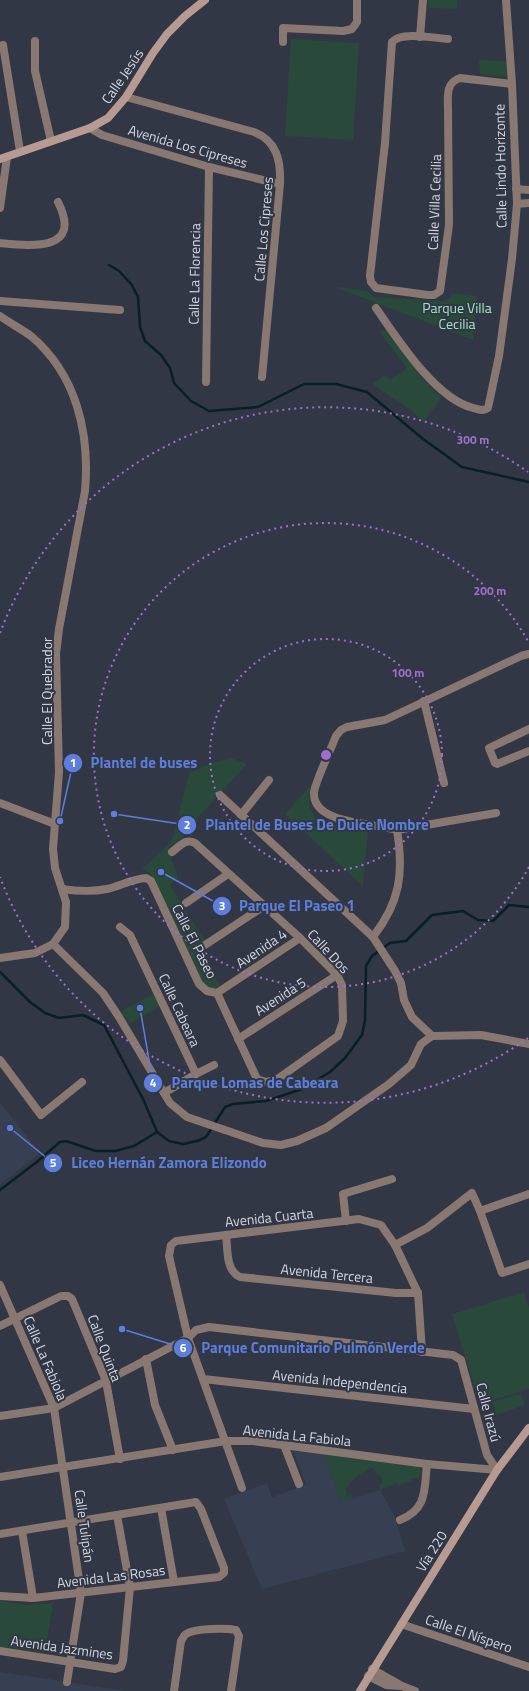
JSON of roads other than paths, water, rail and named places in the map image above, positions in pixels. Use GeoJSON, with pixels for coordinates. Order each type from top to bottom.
{"type":"FeatureCollection","features":[{"type":"Feature","properties":{"kind":"main road","name":"Calle Jesús"},"geometry":{"type":"LineString","coordinates":[[3,158],[90,128],[108,118],[126,97],[153,53],[167,34],[185,16],[205,0]]}},
{"type":"Feature","properties":{"kind":"main road","name":"Vía 220"},"geometry":{"type":"LineString","coordinates":[[360,1691],[370,1672],[497,1470],[529,1428]]}},
{"type":"Feature","properties":{"kind":"street"},"geometry":{"type":"LineString","coordinates":[[282,42],[283,28],[343,31],[352,29],[357,22],[357,0]]}},
{"type":"Feature","properties":{"kind":"street"},"geometry":{"type":"LineString","coordinates":[[423,0],[420,37],[448,39]]}},
{"type":"Feature","properties":{"kind":"street","name":"Calle Lindo Horizonte"},"geometry":{"type":"LineString","coordinates":[[376,308],[437,387],[460,404],[481,410],[488,408],[499,356],[512,259],[517,204],[512,84],[506,0]]}},
{"type":"Feature","properties":{"kind":"street","name":"Calle Villa Cecilia"},"geometry":{"type":"LineString","coordinates":[[420,37],[399,36],[392,42],[385,143],[371,282],[376,288],[381,290],[434,295],[440,291],[442,287],[449,225],[448,98],[450,84],[454,80],[460,78],[512,84]]}},
{"type":"Feature","properties":{"kind":"street"},"geometry":{"type":"LineString","coordinates":[[35,41],[35,71],[51,141]]}},
{"type":"Feature","properties":{"kind":"street"},"geometry":{"type":"LineString","coordinates":[[3,45],[20,151]]}},
{"type":"Feature","properties":{"kind":"street","name":"Calle Los Cipreses"},"geometry":{"type":"LineString","coordinates":[[126,97],[262,135],[268,140],[278,156],[281,168],[280,184],[262,377]]}},
{"type":"Feature","properties":{"kind":"street","name":"Avenida Los Cipreses"},"geometry":{"type":"LineString","coordinates":[[90,128],[102,135],[209,167],[280,184]]}},
{"type":"Feature","properties":{"kind":"street"},"geometry":{"type":"LineString","coordinates":[[0,208],[3,158]]}},
{"type":"Feature","properties":{"kind":"street","name":"Calle La Florencia"},"geometry":{"type":"LineString","coordinates":[[206,382],[209,167]]}},
{"type":"Feature","properties":{"kind":"street"},"geometry":{"type":"LineString","coordinates":[[516,189],[529,190]]}},
{"type":"Feature","properties":{"kind":"street"},"geometry":{"type":"LineString","coordinates":[[0,243],[42,246],[54,240],[63,232],[65,226],[65,220],[58,202]]}},
{"type":"Feature","properties":{"kind":"street"},"geometry":{"type":"LineString","coordinates":[[517,204],[529,203]]}},
{"type":"Feature","properties":{"kind":"street"},"geometry":{"type":"LineString","coordinates":[[0,301],[120,310]]}},
{"type":"Feature","properties":{"kind":"street","name":"Calle El Quebrador"},"geometry":{"type":"LineString","coordinates":[[0,316],[31,336],[63,373],[76,399],[81,414],[86,452],[85,491],[59,628],[56,654],[59,772],[53,848],[55,868],[66,902],[65,927],[53,944],[35,953],[0,958]]}},
{"type":"Feature","properties":{"kind":"street"},"geometry":{"type":"LineString","coordinates":[[496,813],[397,830],[338,820],[324,813],[317,806],[314,793],[336,736],[341,730],[347,727],[385,720],[521,656],[529,654]]}},
{"type":"Feature","properties":{"kind":"street"},"geometry":{"type":"LineString","coordinates":[[424,701],[444,783]]}},
{"type":"Feature","properties":{"kind":"street"},"geometry":{"type":"LineString","coordinates":[[529,729],[489,748],[497,764],[529,751]]}},
{"type":"Feature","properties":{"kind":"street"},"geometry":{"type":"LineString","coordinates":[[240,815],[269,780]]}},
{"type":"Feature","properties":{"kind":"street"},"geometry":{"type":"LineString","coordinates":[[220,795],[373,937],[388,958],[401,982],[404,1000],[412,1017],[432,1036]]}},
{"type":"Feature","properties":{"kind":"street"},"geometry":{"type":"LineString","coordinates":[[0,803],[55,824]]}},
{"type":"Feature","properties":{"kind":"street"},"geometry":{"type":"LineString","coordinates":[[373,937],[386,920],[393,904],[398,886],[401,855],[397,830]]}},
{"type":"Feature","properties":{"kind":"street","name":"Calle Dos"},"geometry":{"type":"LineString","coordinates":[[172,852],[185,842],[191,841],[300,938],[337,975],[342,985],[342,1029],[338,1036],[276,1080],[266,1082]]}},
{"type":"Feature","properties":{"kind":"street"},"geometry":{"type":"LineString","coordinates":[[186,903],[228,874]]}},
{"type":"Feature","properties":{"kind":"street","name":"Calle El Paseo"},"geometry":{"type":"LineString","coordinates":[[62,889],[81,891],[107,889],[146,878],[151,881],[199,984],[208,991],[217,994],[257,1080],[266,1082]]}},
{"type":"Feature","properties":{"kind":"street"},"geometry":{"type":"LineString","coordinates":[[205,945],[264,906]]}},
{"type":"Feature","properties":{"kind":"street","name":"Calle Cabeara"},"geometry":{"type":"LineString","coordinates":[[120,926],[130,935],[196,1074]]}},
{"type":"Feature","properties":{"kind":"street","name":"Avenida 4"},"geometry":{"type":"LineString","coordinates":[[217,994],[300,938]]}},
{"type":"Feature","properties":{"kind":"street"},"geometry":{"type":"LineString","coordinates":[[53,944],[103,994],[119,1017],[170,1103],[177,1111],[187,1117],[263,1144],[281,1145],[297,1141],[326,1128],[389,1084],[411,1065],[421,1044],[432,1036],[481,1035],[529,1044]]}},
{"type":"Feature","properties":{"kind":"street","name":"Avenida 5"},"geometry":{"type":"LineString","coordinates":[[238,1039],[337,975]]}},
{"type":"Feature","properties":{"kind":"street"},"geometry":{"type":"LineString","coordinates":[[0,1060],[41,1114],[82,1082]]}},
{"type":"Feature","properties":{"kind":"street"},"geometry":{"type":"LineString","coordinates":[[164,1093],[214,1065]]}},
{"type":"Feature","properties":{"kind":"street"},"geometry":{"type":"LineString","coordinates":[[346,1221],[343,1194],[392,1179]]}},
{"type":"Feature","properties":{"kind":"street"},"geometry":{"type":"LineString","coordinates":[[0,1416],[54,1408],[188,1338],[196,1330],[209,1327],[422,1352],[418,1293],[395,1244],[427,1228],[472,1193],[502,1273],[529,1264]]}},
{"type":"Feature","properties":{"kind":"street"},"geometry":{"type":"LineString","coordinates":[[480,1211],[529,1194]]}},
{"type":"Feature","properties":{"kind":"street","name":"Avenida Cuarta"},"geometry":{"type":"LineString","coordinates":[[188,1338],[169,1256],[171,1245],[176,1241],[359,1219],[381,1225],[395,1244]]}},
{"type":"Feature","properties":{"kind":"street","name":"Avenida Tercera"},"geometry":{"type":"LineString","coordinates":[[226,1235],[230,1266],[234,1274],[240,1276],[396,1293],[418,1293]]}},
{"type":"Feature","properties":{"kind":"street","name":"Calle La Fabiola"},"geometry":{"type":"LineString","coordinates":[[0,1285],[54,1408],[63,1468]]}},
{"type":"Feature","properties":{"kind":"street","name":"Calle Quinta"},"geometry":{"type":"LineString","coordinates":[[15,1319],[61,1296],[68,1296],[72,1300],[106,1381],[120,1459]]}},
{"type":"Feature","properties":{"kind":"street"},"geometry":{"type":"LineString","coordinates":[[0,1326],[15,1319]]}},
{"type":"Feature","properties":{"kind":"street"},"geometry":{"type":"LineString","coordinates":[[188,1338],[242,1488]]}},
{"type":"Feature","properties":{"kind":"street","name":"Calle Irazú"},"geometry":{"type":"LineString","coordinates":[[422,1352],[454,1356],[461,1360],[487,1455],[497,1470]]}},
{"type":"Feature","properties":{"kind":"street"},"geometry":{"type":"LineString","coordinates":[[146,1359],[156,1405],[172,1450]]}},
{"type":"Feature","properties":{"kind":"street","name":"Avenida Independencia"},"geometry":{"type":"LineString","coordinates":[[203,1379],[474,1409]]}},
{"type":"Feature","properties":{"kind":"street","name":"Avenida La Fabiola"},"geometry":{"type":"LineString","coordinates":[[0,1477],[226,1441],[252,1441],[427,1464],[497,1470]]}},
{"type":"Feature","properties":{"kind":"street"},"geometry":{"type":"LineString","coordinates":[[284,1445],[299,1484]]}},
{"type":"Feature","properties":{"kind":"street"},"geometry":{"type":"LineString","coordinates":[[400,1520],[411,1515],[421,1503],[427,1464]]}},
{"type":"Feature","properties":{"kind":"street","name":"Calle Tulipán"},"geometry":{"type":"LineString","coordinates":[[63,1468],[81,1593],[67,1682]]}},
{"type":"Feature","properties":{"kind":"street","name":"Avenida Las Rosas"},"geometry":{"type":"LineString","coordinates":[[0,1596],[33,1598],[219,1577],[224,1573],[224,1568],[196,1502],[188,1502],[161,1508]]}},
{"type":"Feature","properties":{"kind":"street"},"geometry":{"type":"LineString","coordinates":[[0,1534],[161,1508],[174,1582]]}},
{"type":"Feature","properties":{"kind":"street"},"geometry":{"type":"LineString","coordinates":[[117,1515],[130,1587]]}},
{"type":"Feature","properties":{"kind":"street"},"geometry":{"type":"LineString","coordinates":[[22,1531],[33,1598]]}},
{"type":"Feature","properties":{"kind":"street","name":"Avenida Jazmines"},"geometry":{"type":"LineString","coordinates":[[0,1651],[115,1669],[121,1667],[124,1661],[130,1587]]}},
{"type":"Feature","properties":{"kind":"street","name":"Calle El Níspero"},"geometry":{"type":"LineString","coordinates":[[400,1624],[529,1667]]}},
{"type":"Feature","properties":{"kind":"street"},"geometry":{"type":"LineString","coordinates":[[174,1691],[181,1641],[185,1634],[192,1632],[230,1629],[236,1630],[239,1636],[231,1691]]}},
{"type":"Feature","properties":{"kind":"street"},"geometry":{"type":"LineString","coordinates":[[370,1672],[415,1691]]}},
{"type":"Feature","properties":{"kind":"waterway"},"geometry":{"type":"LineString","coordinates":[[109,265],[119,271],[132,285],[138,297],[140,327],[145,341],[161,355],[170,368],[174,383],[191,401],[209,411],[258,407],[304,384],[336,384],[367,392],[423,439],[462,467],[529,482]]}},
{"type":"Feature","properties":{"kind":"waterway"},"geometry":{"type":"LineString","coordinates":[[157,1132],[169,1141],[183,1144],[197,1141],[206,1137],[225,1107],[233,1104],[266,1101],[302,1089],[330,1072],[345,1058],[362,1035],[365,1020],[366,966],[372,956],[390,943],[406,941],[432,915],[463,911],[478,920],[493,921],[509,905],[529,907]]}},
{"type":"Feature","properties":{"kind":"waterway"},"geometry":{"type":"LineString","coordinates":[[0,972],[30,1002],[45,1013],[59,1018],[83,1015],[104,1025],[144,1101],[157,1132]]}},
{"type":"Feature","properties":{"kind":"waterway"},"geometry":{"type":"LineString","coordinates":[[0,1190],[60,1142],[66,1141],[96,1151],[115,1151],[134,1146],[157,1132]]}},
{"type":"Feature","properties":{"kind":"place","name":"Plantel de Buses De Dulce Nombre"},"geometry":{"type":"Point","coordinates":[114,814]}},
{"type":"Feature","properties":{"kind":"place","name":"Plantel de buses"},"geometry":{"type":"Point","coordinates":[60,821]}},
{"type":"Feature","properties":{"kind":"place","name":"Parque El Paseo 1"},"geometry":{"type":"Point","coordinates":[161,872]}},
{"type":"Feature","properties":{"kind":"place","name":"Parque Lomas de Cabeara"},"geometry":{"type":"Point","coordinates":[140,1008]}},
{"type":"Feature","properties":{"kind":"place","name":"Liceo Hernán Zamora Elizondo"},"geometry":{"type":"Point","coordinates":[10,1128]}},
{"type":"Feature","properties":{"kind":"place","name":"Parque Comunitario Pulmón Verde"},"geometry":{"type":"Point","coordinates":[122,1329]}},
{"type":"Feature","properties":{"kind":"park label","name":"Parque Villa Cecilia"},"geometry":{"type":"Point","coordinates":[457,316]}}]}
